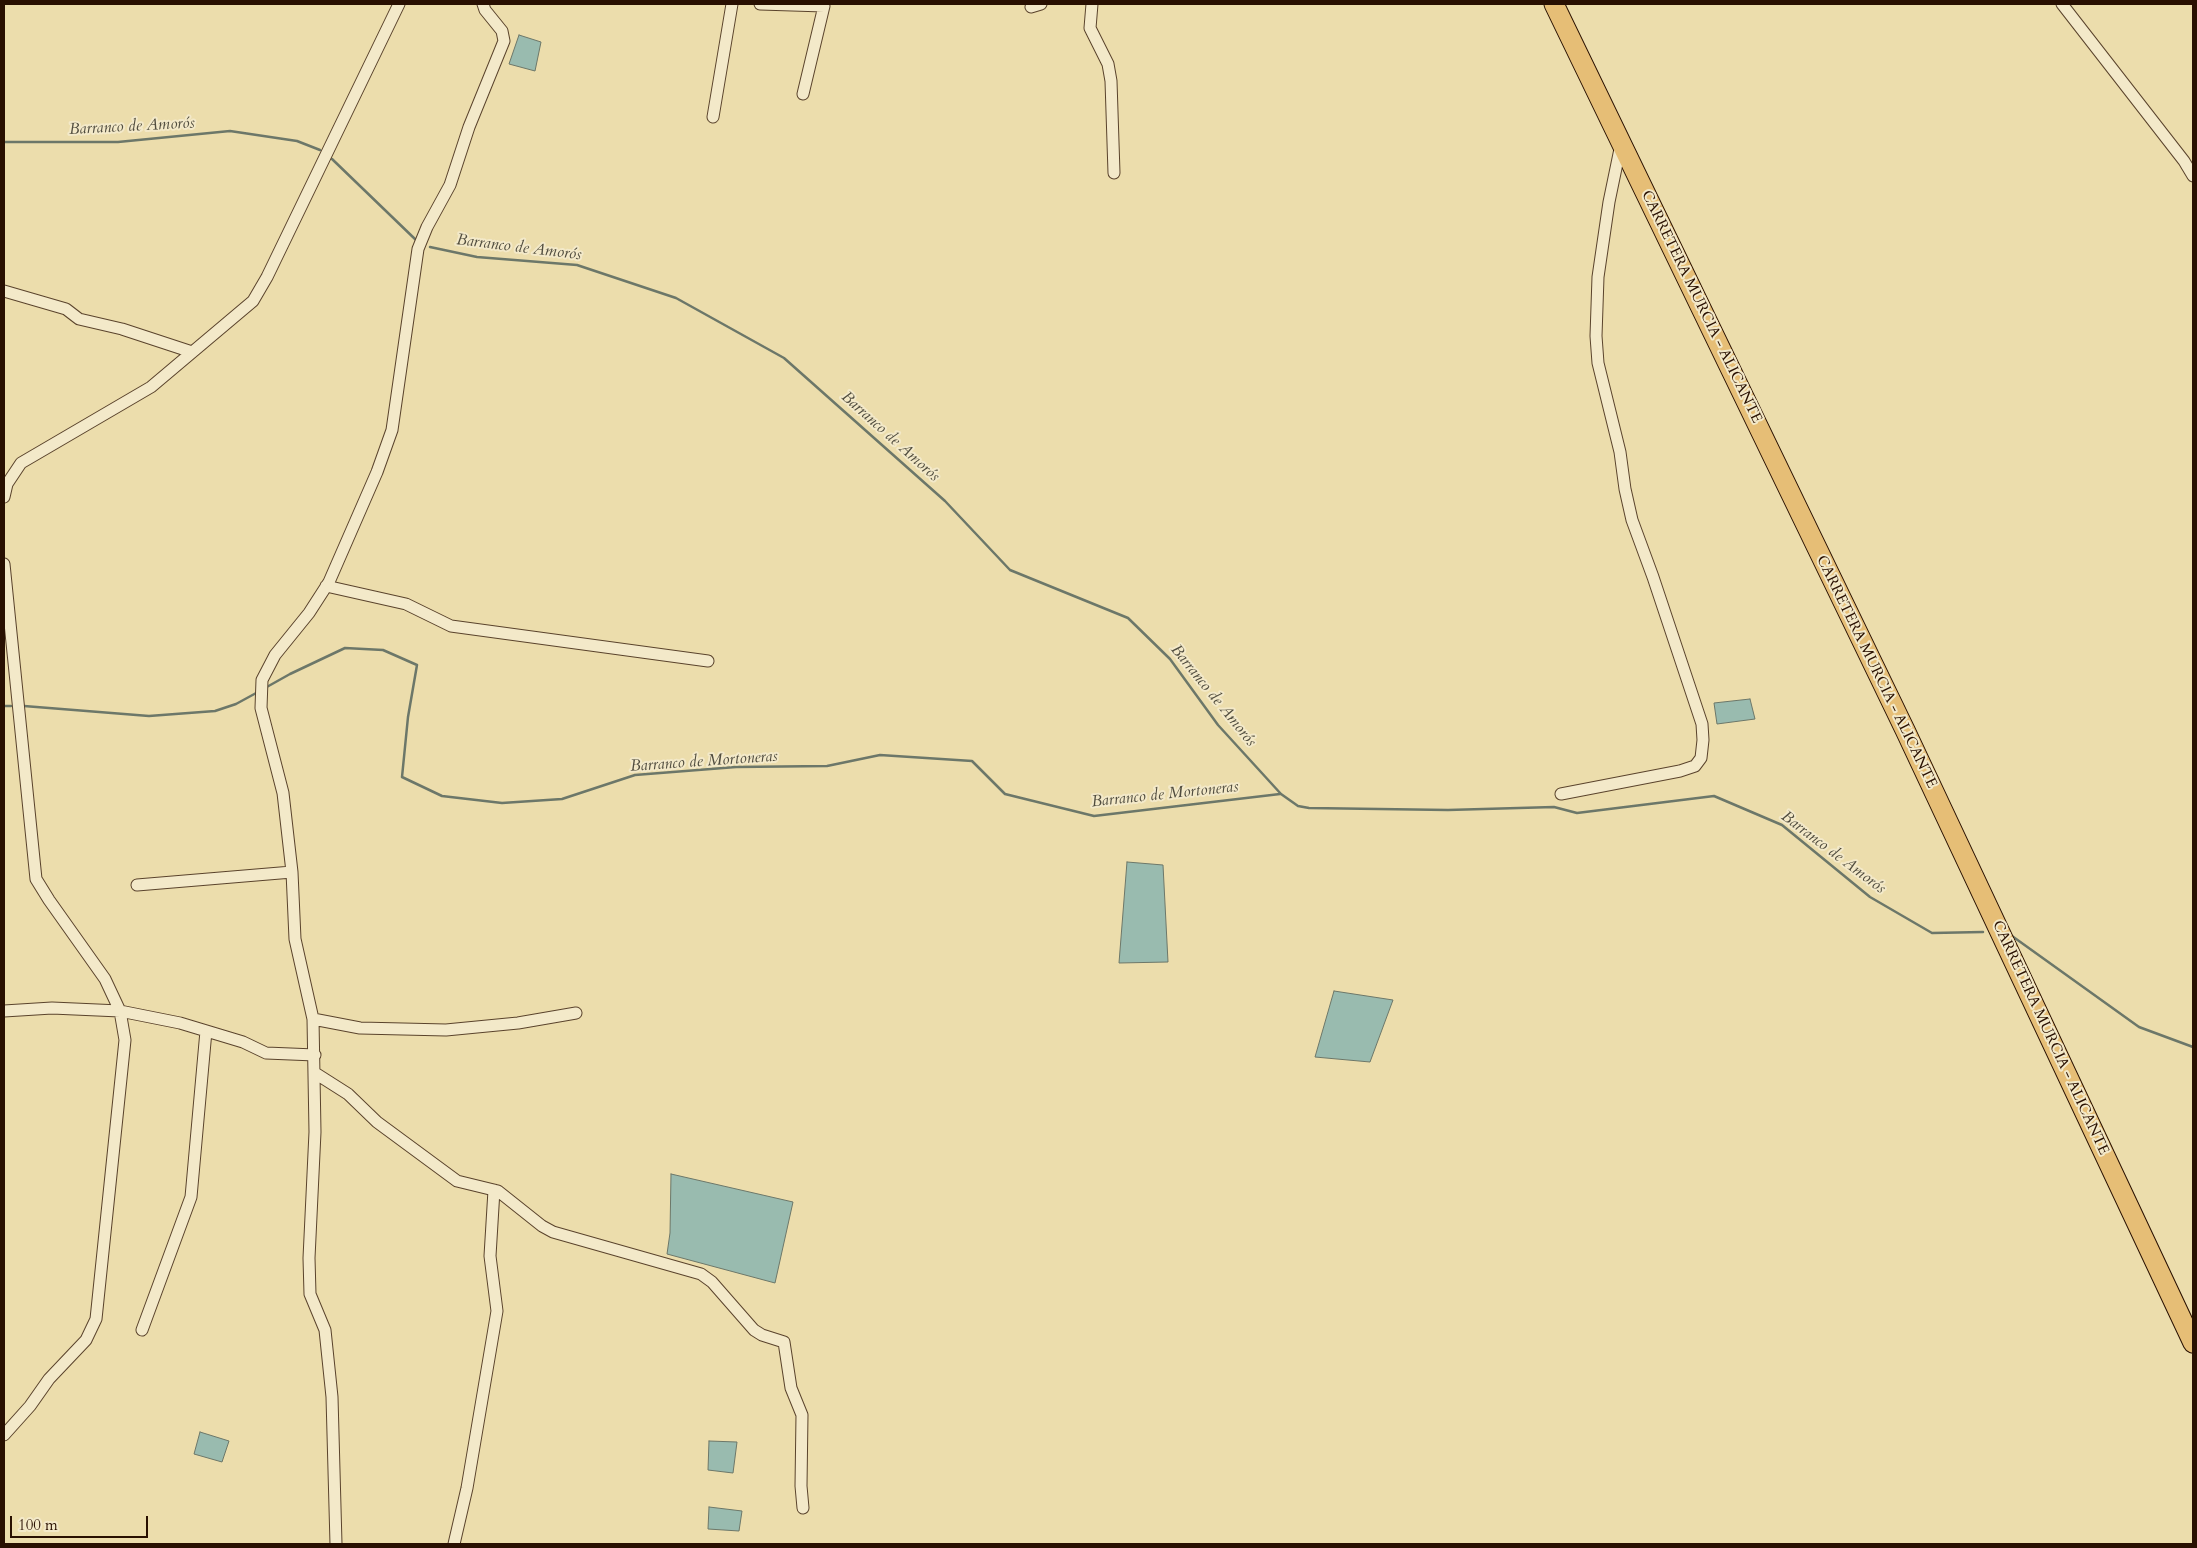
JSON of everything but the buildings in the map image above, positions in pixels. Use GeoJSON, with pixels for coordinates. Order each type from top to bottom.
{"type":"FeatureCollection","features":[{"type":"Feature","properties":{"kind":"highway","name":"CARRETERA MURCIA - ALICANTE"},"geometry":{"type":"LineString","coordinates":[[1554,4],[1905,730],[2193,1343]]}},
{"type":"Feature","properties":{"kind":"street"},"geometry":{"type":"LineString","coordinates":[[4,492],[21,463],[151,387],[253,301],[267,278],[399,4]]}},
{"type":"Feature","properties":{"kind":"street"},"geometry":{"type":"LineString","coordinates":[[336,1544],[332,1398],[326,1330],[310,1294],[309,1258],[315,1132],[314,1019],[295,939],[292,872],[283,793],[261,708],[262,680],[275,655],[309,613],[326,586],[377,472],[392,430],[418,249],[427,227],[450,185],[469,127],[504,41],[502,31],[482,4]]}},
{"type":"Feature","properties":{"kind":"street"},"geometry":{"type":"LineString","coordinates":[[713,117],[732,4]]}},
{"type":"Feature","properties":{"kind":"street"},"geometry":{"type":"LineString","coordinates":[[760,4],[824,6],[803,94]]}},
{"type":"Feature","properties":{"kind":"street"},"geometry":{"type":"LineString","coordinates":[[1092,4],[1090,28],[1108,64],[1111,81],[1114,173]]}},
{"type":"Feature","properties":{"kind":"street"},"geometry":{"type":"LineString","coordinates":[[2062,4],[2184,160],[2193,176]]}},
{"type":"Feature","properties":{"kind":"street"},"geometry":{"type":"LineString","coordinates":[[1561,794],[1680,771],[1695,766],[1701,758],[1703,740],[1702,724],[1632,520],[1625,489],[1620,452],[1598,363],[1596,336],[1598,276],[1609,202],[1622,144]]}},
{"type":"Feature","properties":{"kind":"street"},"geometry":{"type":"LineString","coordinates":[[4,291],[66,309],[79,319],[122,329],[192,352]]}},
{"type":"Feature","properties":{"kind":"street"},"geometry":{"type":"LineString","coordinates":[[4,564],[5,596],[36,879],[48,900],[105,979],[120,1011],[125,1040],[96,1319],[86,1340],[49,1379],[30,1406],[4,1435]]}},
{"type":"Feature","properties":{"kind":"street"},"geometry":{"type":"LineString","coordinates":[[326,586],[406,604],[451,626],[708,661]]}},
{"type":"Feature","properties":{"kind":"street"},"geometry":{"type":"LineString","coordinates":[[137,885],[292,872]]}},
{"type":"Feature","properties":{"kind":"street"},"geometry":{"type":"LineString","coordinates":[[4,1011],[52,1008],[120,1011],[180,1023],[243,1042],[266,1053],[315,1055]]}},
{"type":"Feature","properties":{"kind":"street"},"geometry":{"type":"LineString","coordinates":[[314,1019],[360,1028],[446,1030],[518,1023],[576,1013]]}},
{"type":"Feature","properties":{"kind":"street"},"geometry":{"type":"LineString","coordinates":[[142,1330],[191,1197],[206,1031]]}},
{"type":"Feature","properties":{"kind":"street"},"geometry":{"type":"LineString","coordinates":[[315,1073],[348,1094],[377,1122],[457,1181],[494,1190],[553,1232],[701,1274],[712,1282],[754,1330],[784,1342],[791,1388],[802,1415],[801,1486],[803,1508]]}},
{"type":"Feature","properties":{"kind":"street"},"geometry":{"type":"LineString","coordinates":[[454,1544],[476,1439],[498,1311],[490,1256],[494,1190]]}},
{"type":"Feature","properties":{"kind":"water"},"geometry":{"type":"Polygon","coordinates":[[[519,35],[541,42],[535,71],[509,64],[519,35]]]}},
{"type":"Feature","properties":{"kind":"water"},"geometry":{"type":"Polygon","coordinates":[[[1750,699],[1755,719],[1717,724],[1714,703],[1750,699]]]}},
{"type":"Feature","properties":{"kind":"water"},"geometry":{"type":"Polygon","coordinates":[[[1127,862],[1163,865],[1168,962],[1119,963],[1127,862]]]}},
{"type":"Feature","properties":{"kind":"water"},"geometry":{"type":"Polygon","coordinates":[[[1334,991],[1393,1000],[1370,1062],[1315,1057],[1334,991]]]}},
{"type":"Feature","properties":{"kind":"water"},"geometry":{"type":"Polygon","coordinates":[[[671,1174],[793,1202],[775,1283],[667,1254],[670,1233],[671,1174]]]}},
{"type":"Feature","properties":{"kind":"water"},"geometry":{"type":"Polygon","coordinates":[[[200,1432],[229,1441],[222,1462],[194,1454],[200,1432]]]}},
{"type":"Feature","properties":{"kind":"water"},"geometry":{"type":"Polygon","coordinates":[[[709,1441],[737,1442],[733,1473],[708,1470],[709,1441]]]}},
{"type":"Feature","properties":{"kind":"water"},"geometry":{"type":"Polygon","coordinates":[[[709,1507],[742,1511],[739,1531],[708,1529],[709,1507]]]}},
{"type":"Feature","properties":{"kind":"waterway","name":"Barranco de Amorós"},"geometry":{"type":"LineString","coordinates":[[4,142],[118,142],[230,131],[297,141],[320,150]]}},
{"type":"Feature","properties":{"kind":"waterway","name":"Barranco de Amorós"},"geometry":{"type":"LineString","coordinates":[[332,159],[416,240]]}},
{"type":"Feature","properties":{"kind":"waterway","name":"Barranco de Amorós"},"geometry":{"type":"LineString","coordinates":[[430,247],[477,257],[577,265],[676,298],[784,358],[945,501],[1010,570],[1128,618],[1170,659],[1218,725],[1281,794],[1298,806],[1309,808],[1448,810],[1554,807],[1577,813],[1714,796],[1782,825],[1870,897],[1932,933],[1983,932]]}},
{"type":"Feature","properties":{"kind":"waterway","name":"Barranco de Mortoneras"},"geometry":{"type":"LineString","coordinates":[[265,688],[345,648],[383,650],[417,665],[408,717],[402,777],[442,796],[502,803],[562,799],[635,775],[736,767],[827,766],[880,755],[972,761],[1005,794],[1094,816],[1280,794]]}},
{"type":"Feature","properties":{"kind":"waterway","name":"Barranco de Mortoneras"},"geometry":{"type":"LineString","coordinates":[[24,706],[149,716],[215,711],[236,704],[258,692]]}},
{"type":"Feature","properties":{"kind":"waterway","name":"Barranco de Mortoneras"},"geometry":{"type":"LineString","coordinates":[[4,706],[11,706]]}},
{"type":"Feature","properties":{"kind":"waterway","name":"Barranco de Amorós"},"geometry":{"type":"LineString","coordinates":[[2012,936],[2139,1027],[2193,1047]]}}]}
